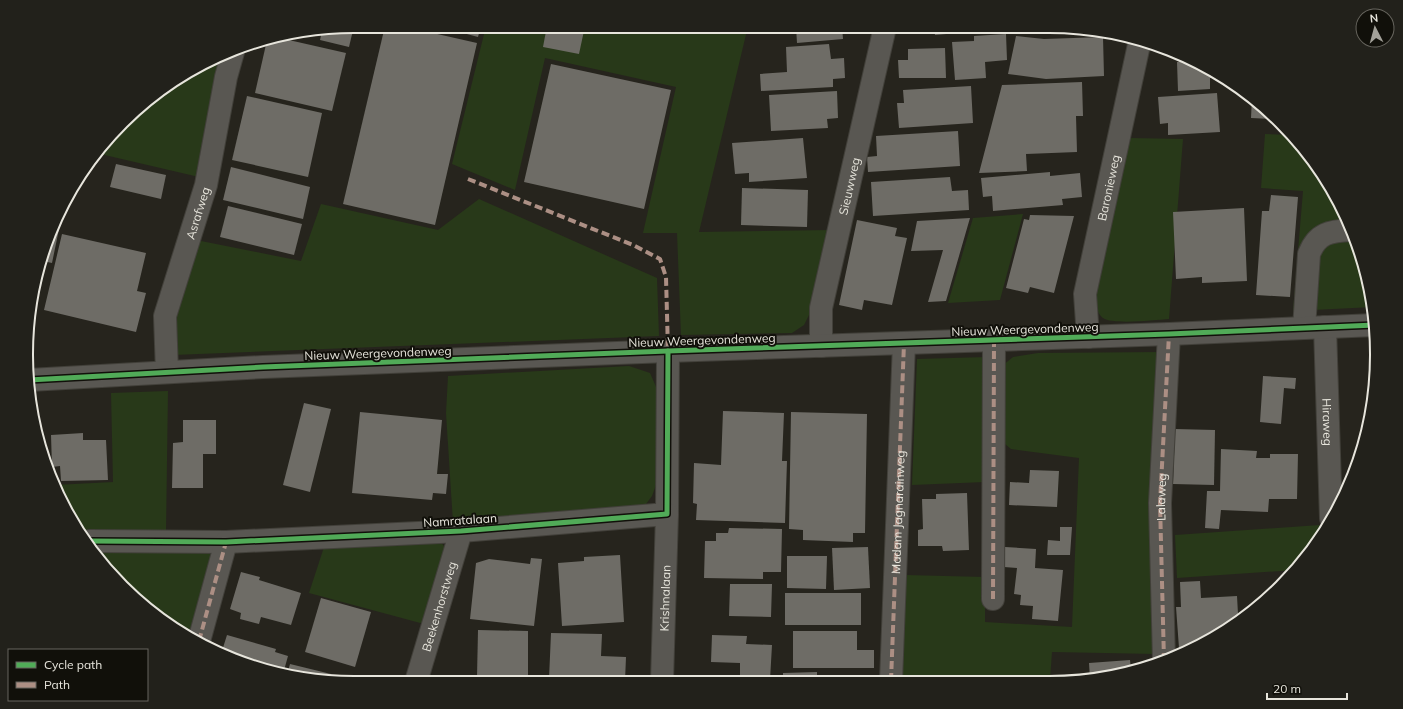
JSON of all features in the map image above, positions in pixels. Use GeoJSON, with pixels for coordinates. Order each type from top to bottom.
{"type":"FeatureCollection","features":[{"type":"Feature","properties":{"kind":"street","name":"Sieuwweg"},"geometry":{"type":"LineString","coordinates":[[822,346],[821,308],[883,33]]}},
{"type":"Feature","properties":{"kind":"street","name":"Baronieweg"},"geometry":{"type":"LineString","coordinates":[[1088,337],[1085,294],[1139,46]]}},
{"type":"Feature","properties":{"kind":"street","name":"Asrafweg"},"geometry":{"type":"LineString","coordinates":[[168,372],[165,316],[206,185],[226,77],[232,57]]}},
{"type":"Feature","properties":{"kind":"street","name":"Hiraweg"},"geometry":{"type":"LineString","coordinates":[[1330,509],[1309,254],[1313,243],[1322,235],[1336,231],[1346,230]]}},
{"type":"Feature","properties":{"kind":"street","name":"Nieuw Weergevondenweg"},"geometry":{"type":"LineString","coordinates":[[34,380],[263,367],[668,351],[1169,334],[1368,325]]}},
{"type":"Feature","properties":{"kind":"street","name":"Lalaweg"},"geometry":{"type":"LineString","coordinates":[[1164,655],[1160,503],[1169,334]]}},
{"type":"Feature","properties":{"kind":"street"},"geometry":{"type":"LineString","coordinates":[[994,340],[994,599]]}},
{"type":"Feature","properties":{"kind":"street","name":"Madam Jagnarainweg"},"geometry":{"type":"LineString","coordinates":[[891,676],[904,343]]}},
{"type":"Feature","properties":{"kind":"street"},"geometry":{"type":"LineString","coordinates":[[667,514],[668,351]]}},
{"type":"Feature","properties":{"kind":"street","name":"Namratalaan"},"geometry":{"type":"LineString","coordinates":[[93,541],[226,542],[461,531],[667,514]]}},
{"type":"Feature","properties":{"kind":"street","name":"Krishnalaan"},"geometry":{"type":"LineString","coordinates":[[662,676],[667,514]]}},
{"type":"Feature","properties":{"kind":"street","name":"Beekenhorstweg"},"geometry":{"type":"LineString","coordinates":[[418,676],[461,531]]}},
{"type":"Feature","properties":{"kind":"street"},"geometry":{"type":"LineString","coordinates":[[200,637],[226,542]]}},
{"type":"Feature","properties":{"kind":"green space"},"geometry":{"type":"Polygon","coordinates":[[[484,33],[746,33],[699,232],[832,230],[812,309],[804,325],[792,333],[681,335],[677,233],[643,233],[676,87],[545,58],[515,190],[452,164],[484,33]]]}},
{"type":"Feature","properties":{"kind":"green space"},"geometry":{"type":"Polygon","coordinates":[[[222,61],[199,177],[103,155],[127,127],[159,99],[194,76],[222,61]]]}},
{"type":"Feature","properties":{"kind":"green space"},"geometry":{"type":"Polygon","coordinates":[[[1265,134],[1283,135],[1304,159],[1316,176],[1337,212],[1353,251],[1364,292],[1366,307],[1293,311],[1303,191],[1261,188],[1265,134]]]}},
{"type":"Feature","properties":{"kind":"green space"},"geometry":{"type":"Polygon","coordinates":[[[1130,138],[1183,139],[1169,319],[1134,322],[1108,320],[1101,316],[1096,306],[1095,298],[1130,138]]]}},
{"type":"Feature","properties":{"kind":"green space"},"geometry":{"type":"Polygon","coordinates":[[[479,199],[657,278],[659,336],[173,355],[171,314],[196,240],[301,261],[321,204],[438,230],[479,199]]]}},
{"type":"Feature","properties":{"kind":"green space"},"geometry":{"type":"Polygon","coordinates":[[[1023,214],[1000,300],[948,303],[973,218],[1023,214]]]}},
{"type":"Feature","properties":{"kind":"green space"},"geometry":{"type":"Polygon","coordinates":[[[1163,352],[1156,654],[1052,652],[1050,676],[899,676],[905,575],[985,577],[985,622],[1072,627],[1079,458],[1011,449],[1005,444],[1003,435],[1002,366],[1013,357],[1038,353],[1163,352]]]}},
{"type":"Feature","properties":{"kind":"green space"},"geometry":{"type":"Polygon","coordinates":[[[987,357],[985,482],[912,485],[917,359],[987,357]]]}},
{"type":"Feature","properties":{"kind":"green space"},"geometry":{"type":"Polygon","coordinates":[[[629,366],[650,373],[660,396],[660,456],[656,485],[652,496],[646,504],[635,510],[453,523],[446,413],[448,376],[629,366]]]}},
{"type":"Feature","properties":{"kind":"green space"},"geometry":{"type":"Polygon","coordinates":[[[168,391],[166,532],[87,533],[60,485],[113,482],[111,393],[168,391]]]}},
{"type":"Feature","properties":{"kind":"green space"},"geometry":{"type":"Polygon","coordinates":[[[1320,525],[1320,526],[1304,550],[1286,571],[1177,578],[1175,535],[1320,525]]]}},
{"type":"Feature","properties":{"kind":"green space"},"geometry":{"type":"Polygon","coordinates":[[[440,541],[444,546],[444,553],[424,624],[309,593],[325,544],[440,541]]]}},
{"type":"Feature","properties":{"kind":"green space"},"geometry":{"type":"Polygon","coordinates":[[[98,548],[206,550],[210,554],[212,560],[194,633],[159,610],[127,582],[98,548]]]}},
{"type":"Feature","properties":{"kind":"building"},"geometry":{"type":"Polygon","coordinates":[[[352,33],[349,47],[320,40],[321,35],[352,33]]]}},
{"type":"Feature","properties":{"kind":"building"},"geometry":{"type":"Polygon","coordinates":[[[383,33],[433,33],[477,43],[435,225],[343,204],[383,33]]]}},
{"type":"Feature","properties":{"kind":"building"},"geometry":{"type":"Polygon","coordinates":[[[463,33],[479,33],[478,37],[463,33]]]}},
{"type":"Feature","properties":{"kind":"building"},"geometry":{"type":"Polygon","coordinates":[[[546,33],[584,33],[579,54],[543,47],[546,33]]]}},
{"type":"Feature","properties":{"kind":"building"},"geometry":{"type":"Polygon","coordinates":[[[796,33],[843,33],[843,39],[797,43],[796,33]]]}},
{"type":"Feature","properties":{"kind":"building"},"geometry":{"type":"Polygon","coordinates":[[[935,33],[958,33],[935,35],[935,33]]]}},
{"type":"Feature","properties":{"kind":"building"},"geometry":{"type":"Polygon","coordinates":[[[1006,34],[1007,60],[985,62],[986,78],[955,80],[952,42],[974,41],[974,36],[1006,34]]]}},
{"type":"Feature","properties":{"kind":"building"},"geometry":{"type":"Polygon","coordinates":[[[1016,36],[1044,39],[1103,38],[1104,76],[1046,79],[1008,74],[1016,36]]]}},
{"type":"Feature","properties":{"kind":"building"},"geometry":{"type":"Polygon","coordinates":[[[288,40],[346,53],[332,111],[255,93],[266,46],[288,40]]]}},
{"type":"Feature","properties":{"kind":"building"},"geometry":{"type":"Polygon","coordinates":[[[829,44],[831,59],[844,58],[845,78],[833,79],[833,87],[761,91],[760,74],[787,72],[786,47],[829,44]]]}},
{"type":"Feature","properties":{"kind":"building"},"geometry":{"type":"Polygon","coordinates":[[[945,48],[946,78],[899,78],[898,60],[908,60],[908,49],[945,48]]]}},
{"type":"Feature","properties":{"kind":"building"},"geometry":{"type":"Polygon","coordinates":[[[1177,62],[1182,62],[1212,78],[1210,78],[1210,89],[1178,91],[1177,62]]]}},
{"type":"Feature","properties":{"kind":"building"},"geometry":{"type":"Polygon","coordinates":[[[551,64],[671,90],[644,209],[524,182],[551,64]]]}},
{"type":"Feature","properties":{"kind":"building"},"geometry":{"type":"Polygon","coordinates":[[[1082,82],[1083,116],[1076,116],[1077,152],[1026,154],[1027,171],[979,173],[1002,85],[1082,82]]]}},
{"type":"Feature","properties":{"kind":"building"},"geometry":{"type":"Polygon","coordinates":[[[971,86],[973,123],[899,128],[897,103],[904,103],[903,90],[971,86]]]}},
{"type":"Feature","properties":{"kind":"building"},"geometry":{"type":"Polygon","coordinates":[[[837,91],[838,118],[827,119],[828,128],[771,131],[769,95],[837,91]]]}},
{"type":"Feature","properties":{"kind":"building"},"geometry":{"type":"Polygon","coordinates":[[[1217,93],[1220,132],[1168,135],[1168,123],[1160,124],[1158,97],[1217,93]]]}},
{"type":"Feature","properties":{"kind":"building"},"geometry":{"type":"Polygon","coordinates":[[[247,96],[322,113],[308,177],[232,160],[247,96]]]}},
{"type":"Feature","properties":{"kind":"building"},"geometry":{"type":"Polygon","coordinates":[[[1252,106],[1266,119],[1251,118],[1252,106]]]}},
{"type":"Feature","properties":{"kind":"building"},"geometry":{"type":"Polygon","coordinates":[[[958,131],[960,166],[868,172],[867,157],[877,156],[876,136],[958,131]]]}},
{"type":"Feature","properties":{"kind":"building"},"geometry":{"type":"Polygon","coordinates":[[[803,138],[807,178],[749,182],[749,173],[735,174],[732,143],[803,138]]]}},
{"type":"Feature","properties":{"kind":"building"},"geometry":{"type":"Polygon","coordinates":[[[116,164],[166,175],[161,199],[110,187],[116,164]]]}},
{"type":"Feature","properties":{"kind":"building"},"geometry":{"type":"Polygon","coordinates":[[[231,167],[310,187],[303,219],[223,200],[231,167]]]}},
{"type":"Feature","properties":{"kind":"building"},"geometry":{"type":"Polygon","coordinates":[[[1050,172],[1050,176],[1080,173],[1082,197],[1062,199],[1063,205],[993,211],[992,196],[983,197],[981,178],[1050,172]]]}},
{"type":"Feature","properties":{"kind":"building"},"geometry":{"type":"Polygon","coordinates":[[[950,177],[952,191],[968,190],[969,210],[873,216],[871,182],[950,177]]]}},
{"type":"Feature","properties":{"kind":"building"},"geometry":{"type":"Polygon","coordinates":[[[742,188],[808,190],[807,227],[741,225],[742,188]]]}},
{"type":"Feature","properties":{"kind":"building"},"geometry":{"type":"Polygon","coordinates":[[[1271,195],[1298,197],[1290,297],[1256,295],[1262,211],[1269,211],[1271,195]]]}},
{"type":"Feature","properties":{"kind":"building"},"geometry":{"type":"Polygon","coordinates":[[[228,206],[302,224],[294,255],[220,237],[228,206]]]}},
{"type":"Feature","properties":{"kind":"building"},"geometry":{"type":"Polygon","coordinates":[[[1244,208],[1247,281],[1202,283],[1202,277],[1176,279],[1173,212],[1244,208]]]}},
{"type":"Feature","properties":{"kind":"building"},"geometry":{"type":"Polygon","coordinates":[[[1030,215],[1074,216],[1054,293],[1030,287],[1028,293],[1006,288],[1024,219],[1029,220],[1030,215]]]}},
{"type":"Feature","properties":{"kind":"building"},"geometry":{"type":"Polygon","coordinates":[[[970,218],[946,301],[928,302],[943,250],[911,251],[917,221],[970,218]]]}},
{"type":"Feature","properties":{"kind":"building"},"geometry":{"type":"Polygon","coordinates":[[[857,220],[897,228],[895,236],[907,238],[892,305],[864,300],[862,310],[839,305],[857,220]]]}},
{"type":"Feature","properties":{"kind":"building"},"geometry":{"type":"Polygon","coordinates":[[[60,225],[52,263],[47,262],[60,225]]]}},
{"type":"Feature","properties":{"kind":"building"},"geometry":{"type":"Polygon","coordinates":[[[62,234],[146,253],[137,291],[146,293],[136,332],[44,310],[62,234]]]}},
{"type":"Feature","properties":{"kind":"building"},"geometry":{"type":"Polygon","coordinates":[[[1263,376],[1296,378],[1295,389],[1284,388],[1281,424],[1260,422],[1263,376]]]}},
{"type":"Feature","properties":{"kind":"building"},"geometry":{"type":"Polygon","coordinates":[[[304,403],[331,409],[310,492],[283,485],[304,403]]]}},
{"type":"Feature","properties":{"kind":"building"},"geometry":{"type":"Polygon","coordinates":[[[723,411],[784,413],[782,461],[787,461],[785,523],[696,520],[697,504],[693,503],[694,463],[721,465],[723,411]]]}},
{"type":"Feature","properties":{"kind":"building"},"geometry":{"type":"Polygon","coordinates":[[[360,412],[442,420],[437,474],[448,474],[446,494],[433,493],[432,500],[352,493],[360,412]]]}},
{"type":"Feature","properties":{"kind":"building"},"geometry":{"type":"Polygon","coordinates":[[[791,412],[867,414],[865,533],[853,533],[853,542],[803,540],[803,530],[789,529],[791,412]]]}},
{"type":"Feature","properties":{"kind":"building"},"geometry":{"type":"Polygon","coordinates":[[[183,420],[216,420],[216,454],[203,454],[203,488],[172,488],[173,443],[183,442],[183,420]]]}},
{"type":"Feature","properties":{"kind":"building"},"geometry":{"type":"Polygon","coordinates":[[[1175,429],[1215,430],[1214,485],[1173,484],[1175,429]]]}},
{"type":"Feature","properties":{"kind":"building"},"geometry":{"type":"Polygon","coordinates":[[[83,433],[83,440],[106,440],[108,480],[61,481],[60,466],[53,467],[52,463],[51,435],[83,433]]]}},
{"type":"Feature","properties":{"kind":"building"},"geometry":{"type":"Polygon","coordinates":[[[1221,449],[1257,451],[1256,458],[1270,458],[1270,454],[1298,454],[1297,499],[1269,499],[1268,512],[1221,510],[1219,529],[1205,528],[1207,491],[1220,491],[1221,449]]]}},
{"type":"Feature","properties":{"kind":"building"},"geometry":{"type":"Polygon","coordinates":[[[1030,470],[1059,471],[1057,507],[1009,505],[1010,482],[1029,483],[1030,470]]]}},
{"type":"Feature","properties":{"kind":"building"},"geometry":{"type":"Polygon","coordinates":[[[967,493],[969,550],[943,551],[942,546],[918,546],[918,530],[923,529],[922,499],[936,499],[936,494],[967,493]]]}},
{"type":"Feature","properties":{"kind":"building"},"geometry":{"type":"Polygon","coordinates":[[[1060,527],[1072,527],[1070,555],[1047,555],[1048,540],[1060,541],[1060,527]]]}},
{"type":"Feature","properties":{"kind":"building"},"geometry":{"type":"Polygon","coordinates":[[[729,528],[782,529],[781,572],[763,572],[763,579],[704,578],[705,541],[716,541],[716,533],[728,533],[729,528]]]}},
{"type":"Feature","properties":{"kind":"building"},"geometry":{"type":"Polygon","coordinates":[[[868,547],[870,588],[834,590],[832,548],[868,547]]]}},
{"type":"Feature","properties":{"kind":"building"},"geometry":{"type":"Polygon","coordinates":[[[1005,547],[1036,549],[1035,568],[1063,570],[1058,621],[1032,619],[1033,606],[1020,605],[1021,595],[1014,594],[1017,568],[1004,567],[1005,547]]]}},
{"type":"Feature","properties":{"kind":"building"},"geometry":{"type":"Polygon","coordinates":[[[620,555],[624,622],[562,626],[558,563],[584,561],[584,557],[620,555]]]}},
{"type":"Feature","properties":{"kind":"building"},"geometry":{"type":"Polygon","coordinates":[[[787,556],[827,556],[826,589],[787,588],[787,556]]]}},
{"type":"Feature","properties":{"kind":"building"},"geometry":{"type":"Polygon","coordinates":[[[531,558],[542,559],[534,626],[470,619],[476,563],[489,559],[530,564],[531,558]]]}},
{"type":"Feature","properties":{"kind":"building"},"geometry":{"type":"Polygon","coordinates":[[[241,572],[260,577],[259,580],[301,593],[291,625],[261,617],[259,624],[240,619],[241,613],[230,609],[241,572]]]}},
{"type":"Feature","properties":{"kind":"building"},"geometry":{"type":"Polygon","coordinates":[[[1200,581],[1201,598],[1237,596],[1238,614],[1209,633],[1179,648],[1176,607],[1181,607],[1180,582],[1200,581]]]}},
{"type":"Feature","properties":{"kind":"building"},"geometry":{"type":"Polygon","coordinates":[[[730,584],[772,584],[771,617],[729,616],[730,584]]]}},
{"type":"Feature","properties":{"kind":"building"},"geometry":{"type":"Polygon","coordinates":[[[785,593],[861,593],[861,625],[785,625],[785,593]]]}},
{"type":"Feature","properties":{"kind":"building"},"geometry":{"type":"Polygon","coordinates":[[[321,598],[371,612],[355,667],[305,652],[321,598]]]}},
{"type":"Feature","properties":{"kind":"building"},"geometry":{"type":"Polygon","coordinates":[[[478,630],[528,631],[528,676],[477,676],[478,630]]]}},
{"type":"Feature","properties":{"kind":"building"},"geometry":{"type":"Polygon","coordinates":[[[793,631],[857,631],[857,650],[874,650],[874,668],[793,668],[793,631]]]}},
{"type":"Feature","properties":{"kind":"building"},"geometry":{"type":"Polygon","coordinates":[[[551,633],[602,634],[601,656],[626,657],[625,676],[549,676],[551,633]]]}},
{"type":"Feature","properties":{"kind":"building"},"geometry":{"type":"Polygon","coordinates":[[[227,635],[276,649],[275,652],[288,656],[285,668],[251,659],[223,648],[227,635]]]}},
{"type":"Feature","properties":{"kind":"building"},"geometry":{"type":"Polygon","coordinates":[[[712,635],[747,636],[746,644],[772,645],[770,676],[740,676],[740,663],[711,662],[712,635]]]}},
{"type":"Feature","properties":{"kind":"building"},"geometry":{"type":"Polygon","coordinates":[[[1130,660],[1131,665],[1090,673],[1089,663],[1130,660]]]}},
{"type":"Feature","properties":{"kind":"building"},"geometry":{"type":"Polygon","coordinates":[[[290,664],[331,674],[313,673],[289,669],[290,664]]]}},
{"type":"Feature","properties":{"kind":"building"},"geometry":{"type":"Polygon","coordinates":[[[817,672],[817,676],[783,676],[783,673],[817,672]]]}},
{"type":"Feature","properties":{"kind":"marked path"},"geometry":{"type":"LineString","coordinates":[[468,179],[633,245],[660,259],[666,277],[668,351]]}},
{"type":"Feature","properties":{"kind":"marked path"},"geometry":{"type":"LineString","coordinates":[[1164,655],[1160,503],[1169,334]]}},
{"type":"Feature","properties":{"kind":"marked path"},"geometry":{"type":"LineString","coordinates":[[993,599],[994,340]]}},
{"type":"Feature","properties":{"kind":"marked path"},"geometry":{"type":"LineString","coordinates":[[891,676],[904,343]]}},
{"type":"Feature","properties":{"kind":"marked path"},"geometry":{"type":"LineString","coordinates":[[200,636],[226,542]]}},
{"type":"Feature","properties":{"kind":"cycle path"},"geometry":{"type":"LineString","coordinates":[[34,380],[263,367],[1368,325]]}},
{"type":"Feature","properties":{"kind":"cycle path"},"geometry":{"type":"LineString","coordinates":[[93,541],[226,542],[461,531],[667,514],[668,351]]}}]}
